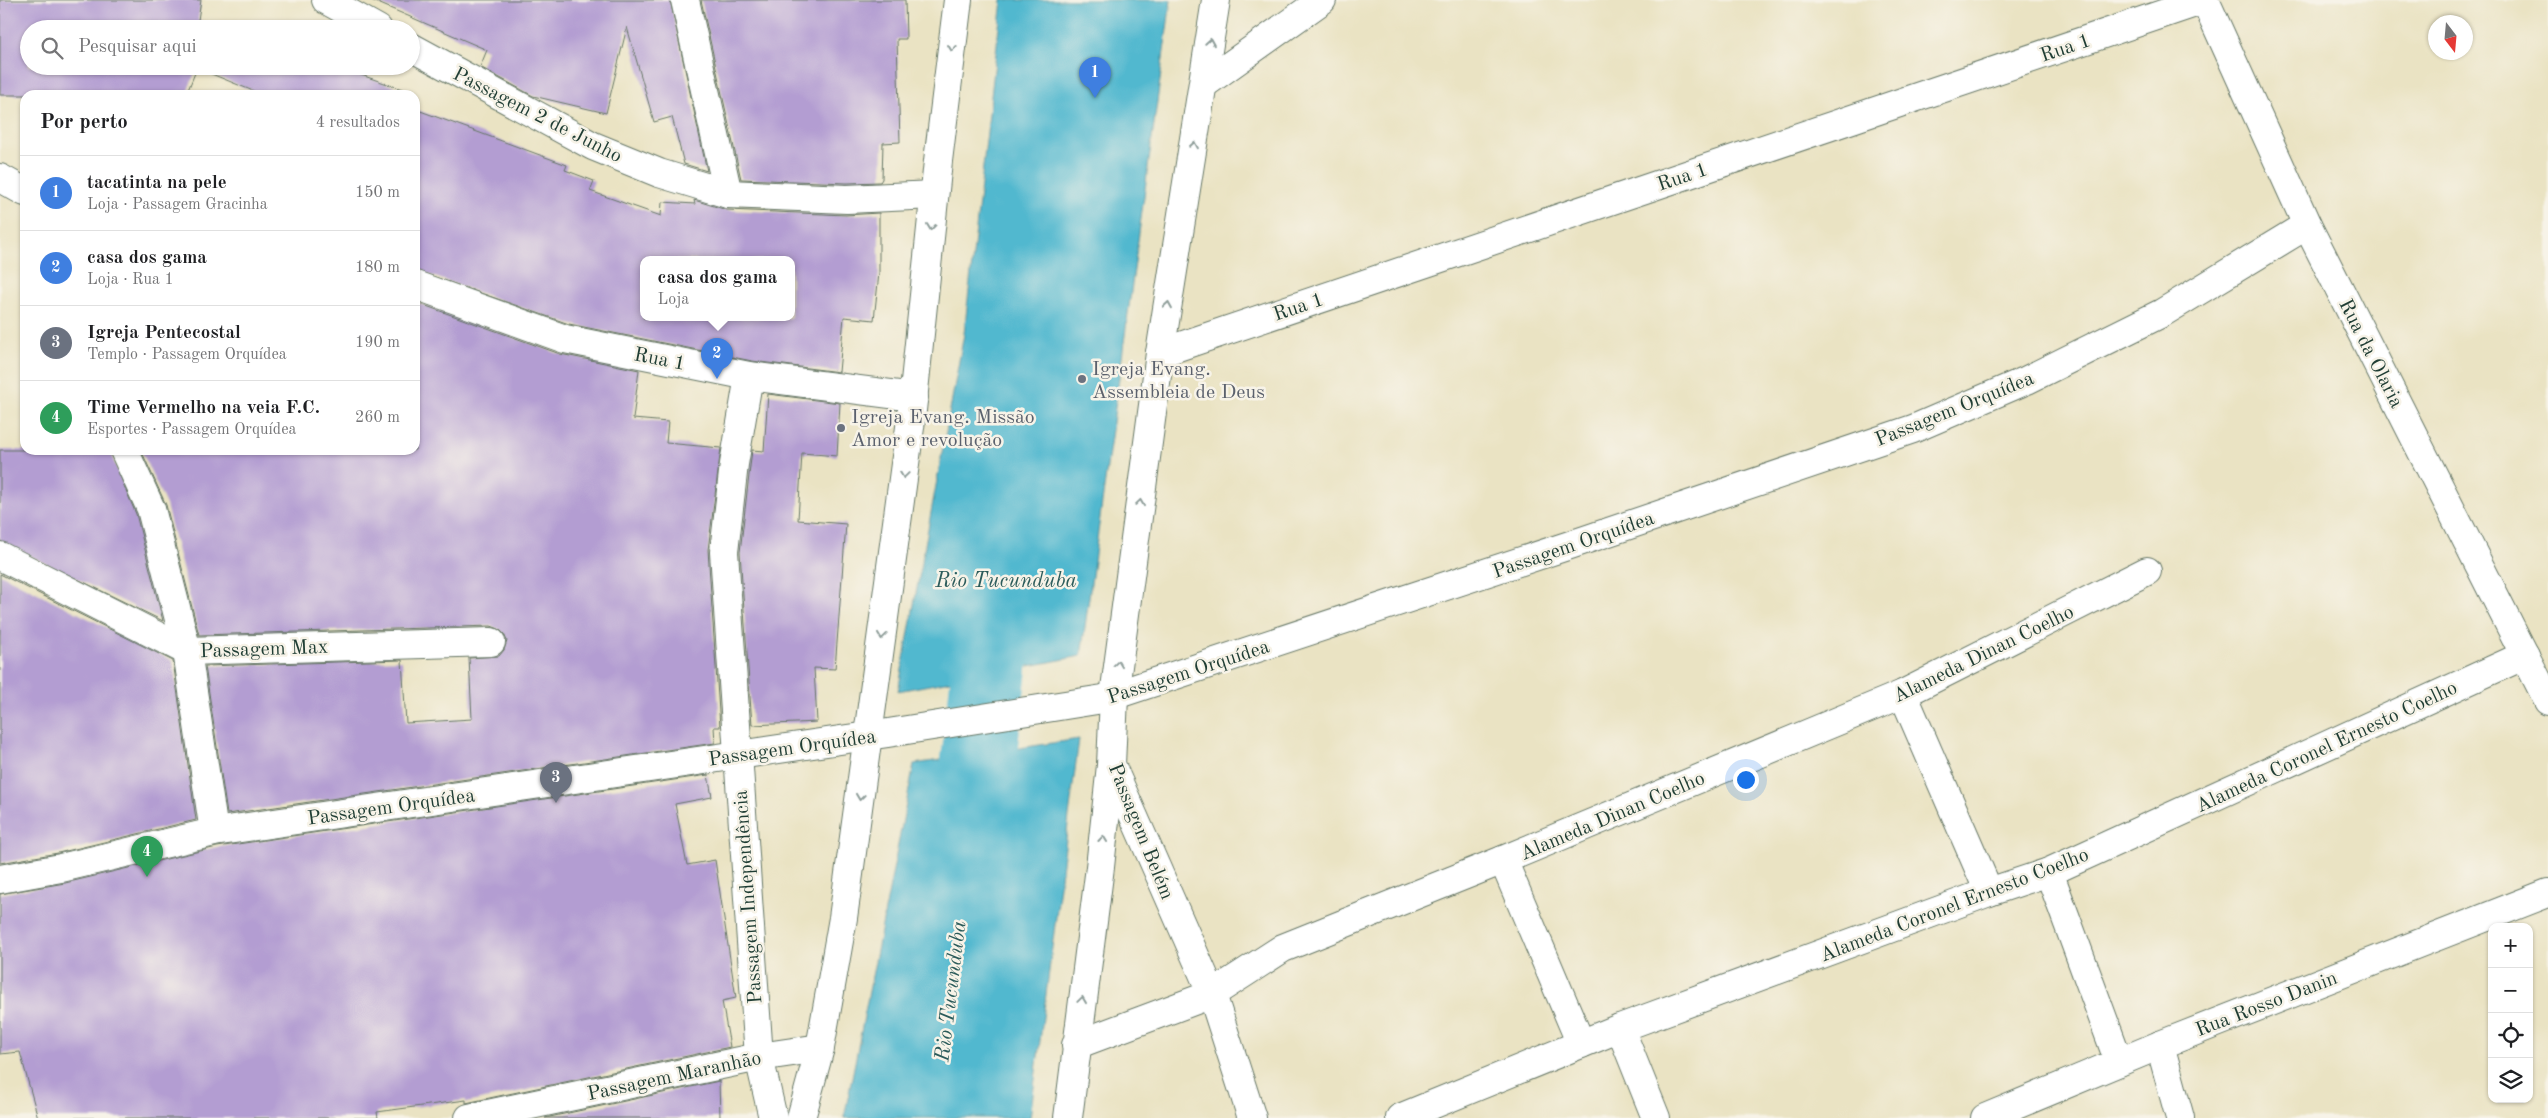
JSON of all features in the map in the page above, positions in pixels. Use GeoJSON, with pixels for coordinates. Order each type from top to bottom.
{"type":"FeatureCollection","features":[{"type":"Feature","properties":{"kind":"street"},"geometry":{"type":"LineString","coordinates":[[326,0],[362,20]]}},
{"type":"Feature","properties":{"kind":"street"},"geometry":{"type":"LineString","coordinates":[[685,0],[728,194]]}},
{"type":"Feature","properties":{"kind":"street"},"geometry":{"type":"LineString","coordinates":[[801,1118],[820,1048],[878,735],[934,195],[958,0]]}},
{"type":"Feature","properties":{"kind":"street","name":"Passagem Belém"},"geometry":{"type":"LineString","coordinates":[[1216,0],[1160,353],[1109,697],[1111,765],[1212,994],[1252,1118]]}},
{"type":"Feature","properties":{"kind":"street"},"geometry":{"type":"LineString","coordinates":[[1204,84],[1322,0]]}},
{"type":"Feature","properties":{"kind":"street","name":"Rua da Olaria"},"geometry":{"type":"LineString","coordinates":[[2204,0],[2307,225],[2548,700]]}},
{"type":"Feature","properties":{"kind":"street","name":"Rua 1"},"geometry":{"type":"LineString","coordinates":[[1160,353],[2204,0]]}},
{"type":"Feature","properties":{"kind":"street","name":"Passagem 2 de Junho"},"geometry":{"type":"LineString","coordinates":[[420,52],[593,146],[659,173],[728,194],[847,199],[934,195]]}},
{"type":"Feature","properties":{"kind":"street"},"geometry":{"type":"LineString","coordinates":[[0,178],[20,189]]}},
{"type":"Feature","properties":{"kind":"street","name":"Passagem Orquídea"},"geometry":{"type":"LineString","coordinates":[[0,879],[61,868],[214,832],[878,735],[1109,697],[1913,429],[2052,368],[2154,317],[2307,225]]}},
{"type":"Feature","properties":{"kind":"street","name":"Rua 1"},"geometry":{"type":"LineString","coordinates":[[420,287],[565,339],[749,376],[914,397]]}},
{"type":"Feature","properties":{"kind":"street","name":"Passagem Independência"},"geometry":{"type":"LineString","coordinates":[[749,376],[734,464],[724,552],[736,755],[759,1057],[773,1118]]}},
{"type":"Feature","properties":{"kind":"street"},"geometry":{"type":"LineString","coordinates":[[126,455],[151,509],[187,651],[214,832]]}},
{"type":"Feature","properties":{"kind":"street","name":"Passagem Max"},"geometry":{"type":"LineString","coordinates":[[0,556],[187,651],[491,642]]}},
{"type":"Feature","properties":{"kind":"street","name":"Alameda Dinan Coelho"},"geometry":{"type":"LineString","coordinates":[[1212,994],[1283,948],[1503,860],[1903,694],[2147,571]]}},
{"type":"Feature","properties":{"kind":"street","name":"Alameda Coronel Ernesto Coelho"},"geometry":{"type":"LineString","coordinates":[[1400,1118],[1620,1028],[1989,892],[2049,872],[2525,654]]}},
{"type":"Feature","properties":{"kind":"street"},"geometry":{"type":"LineString","coordinates":[[1903,694],[1989,892]]}},
{"type":"Feature","properties":{"kind":"street"},"geometry":{"type":"LineString","coordinates":[[1068,1118],[1111,765]]}},
{"type":"Feature","properties":{"kind":"street"},"geometry":{"type":"LineString","coordinates":[[1503,860],[1581,1044]]}},
{"type":"Feature","properties":{"kind":"street"},"geometry":{"type":"LineString","coordinates":[[2049,872],[2119,1062]]}},
{"type":"Feature","properties":{"kind":"street","name":"Rua Rosso Danin"},"geometry":{"type":"LineString","coordinates":[[1985,1118],[2160,1044],[2548,893]]}},
{"type":"Feature","properties":{"kind":"street"},"geometry":{"type":"LineString","coordinates":[[1076,1045],[1212,994]]}},
{"type":"Feature","properties":{"kind":"street"},"geometry":{"type":"LineString","coordinates":[[1620,1028],[1656,1118]]}},
{"type":"Feature","properties":{"kind":"street"},"geometry":{"type":"LineString","coordinates":[[2160,1044],[2180,1118]]}},
{"type":"Feature","properties":{"kind":"street","name":"Passagem Maranhão"},"geometry":{"type":"LineString","coordinates":[[469,1118],[759,1057],[820,1048]]}},
{"type":"Feature","properties":{"kind":"water","name":"Rio Tucunduba"},"geometry":{"type":"Polygon","coordinates":[[[1002,0],[1171,0],[1081,656],[898,691],[964,334],[1002,0]]]}},
{"type":"Feature","properties":{"kind":"water"},"geometry":{"type":"Polygon","coordinates":[[[1079,739],[1030,1118],[844,1118],[914,764],[1079,739]]]}},
{"type":"Feature","properties":{"kind":"building"},"geometry":{"type":"Polygon","coordinates":[[[0,0],[201,0],[198,20],[20,20],[20,75],[194,75],[188,90],[20,90],[20,95],[0,95],[0,0]]]}},
{"type":"Feature","properties":{"kind":"building"},"geometry":{"type":"Polygon","coordinates":[[[371,0],[670,0],[707,171],[684,164],[672,117],[654,122],[627,27],[606,113],[533,96],[480,67],[487,50],[371,0]]]}},
{"type":"Feature","properties":{"kind":"building"},"geometry":{"type":"Polygon","coordinates":[[[701,0],[905,0],[906,39],[897,39],[900,142],[883,143],[882,179],[880,182],[847,183],[741,179],[701,0]]]}},
{"type":"Feature","properties":{"kind":"building"},"geometry":{"type":"Polygon","coordinates":[[[214,75],[361,75],[402,89],[402,90],[251,90],[214,75]]]}},
{"type":"Feature","properties":{"kind":"building"},"geometry":{"type":"Polygon","coordinates":[[[420,111],[567,165],[565,170],[594,181],[590,191],[661,216],[662,202],[695,204],[694,200],[727,210],[846,215],[879,213],[879,273],[874,320],[844,317],[839,372],[752,361],[569,324],[420,272],[420,111]]]}},
{"type":"Feature","properties":{"kind":"building"},"geometry":{"type":"Polygon","coordinates":[[[420,304],[560,354],[639,370],[633,419],[668,422],[666,443],[721,448],[708,550],[720,727],[714,727],[715,743],[227,814],[205,666],[402,660],[406,723],[472,719],[469,658],[499,656],[504,650],[507,641],[499,629],[491,626],[199,635],[166,505],[143,455],[420,455],[420,304]]]}},
{"type":"Feature","properties":{"kind":"building"},"geometry":{"type":"Polygon","coordinates":[[[768,394],[840,403],[837,456],[802,453],[798,520],[846,524],[835,669],[814,668],[817,722],[752,725],[740,552],[752,450],[764,451],[768,394]]]}},
{"type":"Feature","properties":{"kind":"building"},"geometry":{"type":"Polygon","coordinates":[[[0,450],[20,450],[20,455],[111,455],[136,514],[163,621],[0,541],[0,450]]]}},
{"type":"Feature","properties":{"kind":"building"},"geometry":{"type":"Polygon","coordinates":[[[0,574],[173,661],[196,820],[58,853],[0,863],[0,574]]]}},
{"type":"Feature","properties":{"kind":"building"},"geometry":{"type":"Polygon","coordinates":[[[708,775],[712,797],[675,804],[687,865],[715,860],[736,998],[722,1001],[730,1047],[466,1103],[466,1100],[377,1112],[378,1118],[38,1118],[20,1052],[0,1054],[0,894],[65,883],[217,847],[708,775]]]}},
{"type":"Feature","properties":{"kind":"building"},"geometry":{"type":"Polygon","coordinates":[[[719,1081],[720,1118],[545,1118],[719,1081]]]}},
{"type":"Feature","properties":{"kind":"waterway","name":"Rio Tucunduba"},"geometry":{"type":"LineString","coordinates":[[967,857],[1001,571]]}},
{"type":"Feature","properties":{"kind":"place","name":"tacatinta na pele"},"geometry":{"type":"Point","coordinates":[1095,98]}},
{"type":"Feature","properties":{"kind":"place","name":"casa dos gama"},"geometry":{"type":"Point","coordinates":[717,379]}},
{"type":"Feature","properties":{"kind":"place","name":"Igreja Evang. Assembleia de Deus"},"geometry":{"type":"Point","coordinates":[1082,379]}},
{"type":"Feature","properties":{"kind":"place","name":"Igreja Evang. Missão Amor e revolução"},"geometry":{"type":"Point","coordinates":[841,428]}},
{"type":"Feature","properties":{"kind":"place","name":"Igreja Pentecostal"},"geometry":{"type":"Point","coordinates":[556,803]}},
{"type":"Feature","properties":{"kind":"place","name":"Time Vermelho na veia F.C."},"geometry":{"type":"Point","coordinates":[147,877]}}]}
